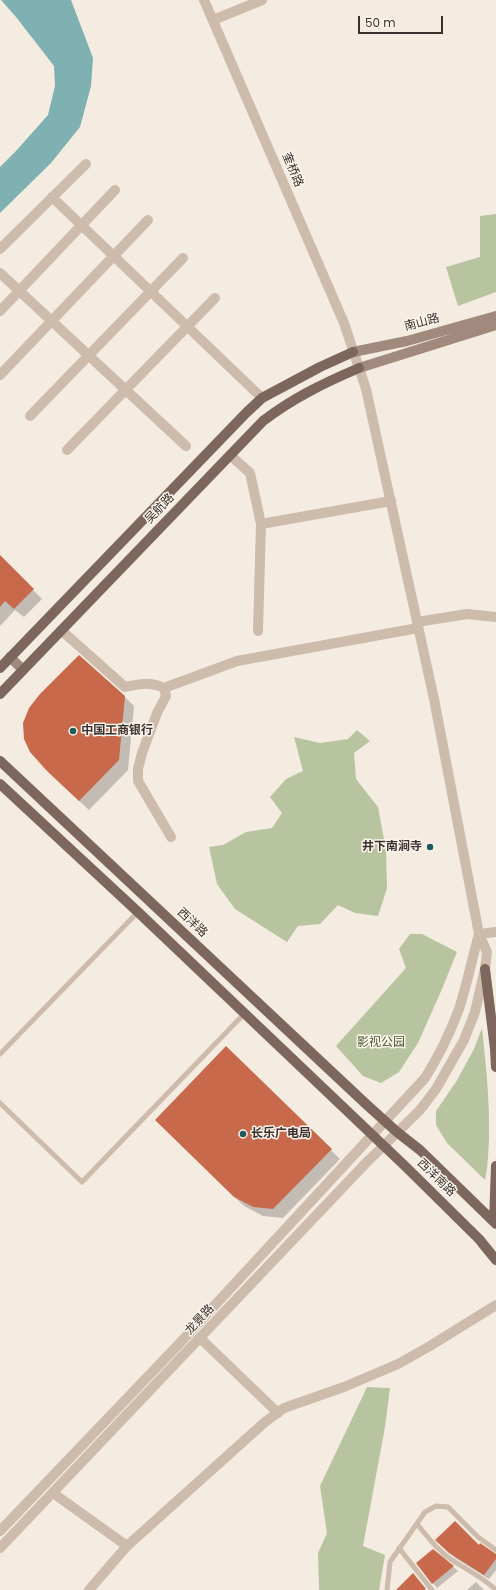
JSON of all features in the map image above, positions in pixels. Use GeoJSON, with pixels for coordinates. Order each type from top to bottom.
{"type":"FeatureCollection","features":[{"type":"Feature","properties":{"kind":"main road","name":"南山路"},"geometry":{"type":"LineString","coordinates":[[353,352],[407,341],[496,316]]}},
{"type":"Feature","properties":{"kind":"main road","name":"南山路"},"geometry":{"type":"LineString","coordinates":[[359,368],[496,325]]}},
{"type":"Feature","properties":{"kind":"main road","name":"吴航路"},"geometry":{"type":"LineString","coordinates":[[0,668],[262,398],[320,367],[353,352]]}},
{"type":"Feature","properties":{"kind":"main road","name":"吴航路"},"geometry":{"type":"LineString","coordinates":[[0,694],[263,421],[283,405],[327,382],[359,368]]}},
{"type":"Feature","properties":{"kind":"main road"},"geometry":{"type":"LineString","coordinates":[[10,657],[23,670]]}},
{"type":"Feature","properties":{"kind":"main road","name":"西洋路"},"geometry":{"type":"LineString","coordinates":[[0,760],[366,1104]]}},
{"type":"Feature","properties":{"kind":"main road"},"geometry":{"type":"LineString","coordinates":[[0,784],[138,912],[244,1014]]}},
{"type":"Feature","properties":{"kind":"main road"},"geometry":{"type":"LineString","coordinates":[[14,796],[25,784]]}},
{"type":"Feature","properties":{"kind":"main road"},"geometry":{"type":"LineString","coordinates":[[485,969],[496,1067]]}},
{"type":"Feature","properties":{"kind":"main road","name":"西洋南路"},"geometry":{"type":"LineString","coordinates":[[244,1014],[479,1239],[496,1260]]}},
{"type":"Feature","properties":{"kind":"main road","name":"西洋南路"},"geometry":{"type":"LineString","coordinates":[[366,1104],[397,1132],[420,1150],[495,1222]]}},
{"type":"Feature","properties":{"kind":"main road"},"geometry":{"type":"LineString","coordinates":[[495,1222],[496,1166]]}},
{"type":"Feature","properties":{"kind":"street","name":"奎桥路"},"geometry":{"type":"LineString","coordinates":[[204,0],[344,323],[368,397],[418,625]]}},
{"type":"Feature","properties":{"kind":"street"},"geometry":{"type":"LineString","coordinates":[[213,20],[262,0]]}},
{"type":"Feature","properties":{"kind":"street"},"geometry":{"type":"LineString","coordinates":[[0,249],[86,164]]}},
{"type":"Feature","properties":{"kind":"street"},"geometry":{"type":"LineString","coordinates":[[0,311],[115,190]]}},
{"type":"Feature","properties":{"kind":"street"},"geometry":{"type":"LineString","coordinates":[[52,197],[262,398]]}},
{"type":"Feature","properties":{"kind":"street"},"geometry":{"type":"LineString","coordinates":[[0,375],[148,220]]}},
{"type":"Feature","properties":{"kind":"street"},"geometry":{"type":"LineString","coordinates":[[30,416],[183,258]]}},
{"type":"Feature","properties":{"kind":"street"},"geometry":{"type":"LineString","coordinates":[[0,273],[186,446]]}},
{"type":"Feature","properties":{"kind":"street"},"geometry":{"type":"LineString","coordinates":[[67,450],[215,298]]}},
{"type":"Feature","properties":{"kind":"street"},"geometry":{"type":"LineString","coordinates":[[230,455],[250,473],[261,524],[258,631]]}},
{"type":"Feature","properties":{"kind":"street"},"geometry":{"type":"LineString","coordinates":[[261,524],[391,501]]}},
{"type":"Feature","properties":{"kind":"street"},"geometry":{"type":"LineString","coordinates":[[61,630],[125,687],[140,684],[155,684],[164,688],[237,661],[467,614],[496,617]]}},
{"type":"Feature","properties":{"kind":"street","name":"龙景路"},"geometry":{"type":"LineString","coordinates":[[0,1548],[383,1146],[420,1110],[436,1089],[464,1040],[475,1012],[485,969],[487,952],[480,934],[418,625]]}},
{"type":"Feature","properties":{"kind":"street"},"geometry":{"type":"LineString","coordinates":[[164,688],[166,696],[157,713],[142,753],[138,769],[138,781],[171,836]]}},
{"type":"Feature","properties":{"kind":"street"},"geometry":{"type":"LineString","coordinates":[[480,934],[496,932]]}},
{"type":"Feature","properties":{"kind":"street","name":"龙景路"},"geometry":{"type":"LineString","coordinates":[[0,1531],[179,1344],[386,1122],[425,1078],[437,1058],[459,1008],[480,934]]}},
{"type":"Feature","properties":{"kind":"street"},"geometry":{"type":"LineString","coordinates":[[89,1590],[127,1546],[259,1427],[284,1408],[344,1387],[398,1364],[496,1305]]}},
{"type":"Feature","properties":{"kind":"street"},"geometry":{"type":"LineString","coordinates":[[200,1338],[278,1413]]}},
{"type":"Feature","properties":{"kind":"street"},"geometry":{"type":"LineString","coordinates":[[53,1493],[127,1546]]}},
{"type":"Feature","properties":{"kind":"lane"},"geometry":{"type":"LineString","coordinates":[[0,1054],[138,912]]}},
{"type":"Feature","properties":{"kind":"lane"},"geometry":{"type":"LineString","coordinates":[[0,1103],[82,1182],[244,1014]]}},
{"type":"Feature","properties":{"kind":"lane"},"geometry":{"type":"LineString","coordinates":[[387,1590],[390,1562],[425,1512],[436,1506],[448,1507],[478,1537],[496,1550]]}},
{"type":"Feature","properties":{"kind":"lane"},"geometry":{"type":"LineString","coordinates":[[417,1524],[433,1543],[451,1559],[486,1580],[496,1590]]}},
{"type":"Feature","properties":{"kind":"lane"},"geometry":{"type":"LineString","coordinates":[[399,1548],[432,1590]]}},
{"type":"Feature","properties":{"kind":"green space"},"geometry":{"type":"Polygon","coordinates":[[[496,214],[496,292],[458,306],[446,267],[480,257],[480,216],[496,214]]]}},
{"type":"Feature","properties":{"kind":"green space"},"geometry":{"type":"Polygon","coordinates":[[[357,730],[370,741],[354,753],[356,779],[378,807],[386,850],[387,888],[378,916],[355,913],[338,905],[320,924],[298,926],[287,942],[235,909],[217,884],[209,847],[223,845],[246,832],[272,828],[282,813],[270,797],[286,779],[303,771],[294,737],[320,743],[348,739],[357,730]]]}},
{"type":"Feature","properties":{"kind":"green space","name":"影视公园"},"geometry":{"type":"Polygon","coordinates":[[[410,934],[422,934],[457,952],[418,1043],[399,1072],[381,1083],[363,1076],[336,1046],[406,968],[399,949],[410,934]]]}},
{"type":"Feature","properties":{"kind":"green space"},"geometry":{"type":"Polygon","coordinates":[[[482,1028],[489,1112],[489,1140],[485,1180],[447,1143],[436,1125],[436,1111],[456,1082],[474,1049],[482,1028]]]}},
{"type":"Feature","properties":{"kind":"green space"},"geometry":{"type":"Polygon","coordinates":[[[367,1387],[390,1388],[385,1427],[363,1546],[385,1555],[379,1590],[319,1590],[318,1553],[327,1533],[320,1486],[367,1387]]]}},
{"type":"Feature","properties":{"kind":"water"},"geometry":{"type":"Polygon","coordinates":[[[1,0],[71,0],[93,58],[91,86],[80,127],[51,163],[0,213],[0,167],[48,115],[55,86],[54,66],[1,0]]]}},
{"type":"Feature","properties":{"kind":"building"},"geometry":{"type":"Polygon","coordinates":[[[0,555],[34,589],[14,609],[5,601],[0,607],[0,555]]]}},
{"type":"Feature","properties":{"kind":"building","name":"中国工商银行"},"geometry":{"type":"Polygon","coordinates":[[[79,655],[125,696],[119,760],[79,801],[47,771],[30,752],[24,739],[23,723],[29,708],[40,694],[79,655]]]}},
{"type":"Feature","properties":{"kind":"building","name":"长乐广电局"},"geometry":{"type":"Polygon","coordinates":[[[226,1046],[332,1149],[273,1209],[253,1207],[234,1197],[155,1120],[226,1046]]]}},
{"type":"Feature","properties":{"kind":"building"},"geometry":{"type":"Polygon","coordinates":[[[455,1521],[479,1545],[480,1543],[496,1554],[496,1559],[484,1575],[449,1553],[435,1540],[455,1521]]]}},
{"type":"Feature","properties":{"kind":"building"},"geometry":{"type":"Polygon","coordinates":[[[433,1549],[454,1566],[432,1584],[416,1563],[433,1549]]]}},
{"type":"Feature","properties":{"kind":"building"},"geometry":{"type":"Polygon","coordinates":[[[413,1573],[426,1589],[396,1590],[413,1573]]]}},
{"type":"Feature","properties":{"kind":"place","name":"中国工商银行"},"geometry":{"type":"Point","coordinates":[73,731]}},
{"type":"Feature","properties":{"kind":"place","name":"井下南涧寺"},"geometry":{"type":"Point","coordinates":[430,847]}},
{"type":"Feature","properties":{"kind":"place","name":"长乐广电局"},"geometry":{"type":"Point","coordinates":[243,1134]}}]}
